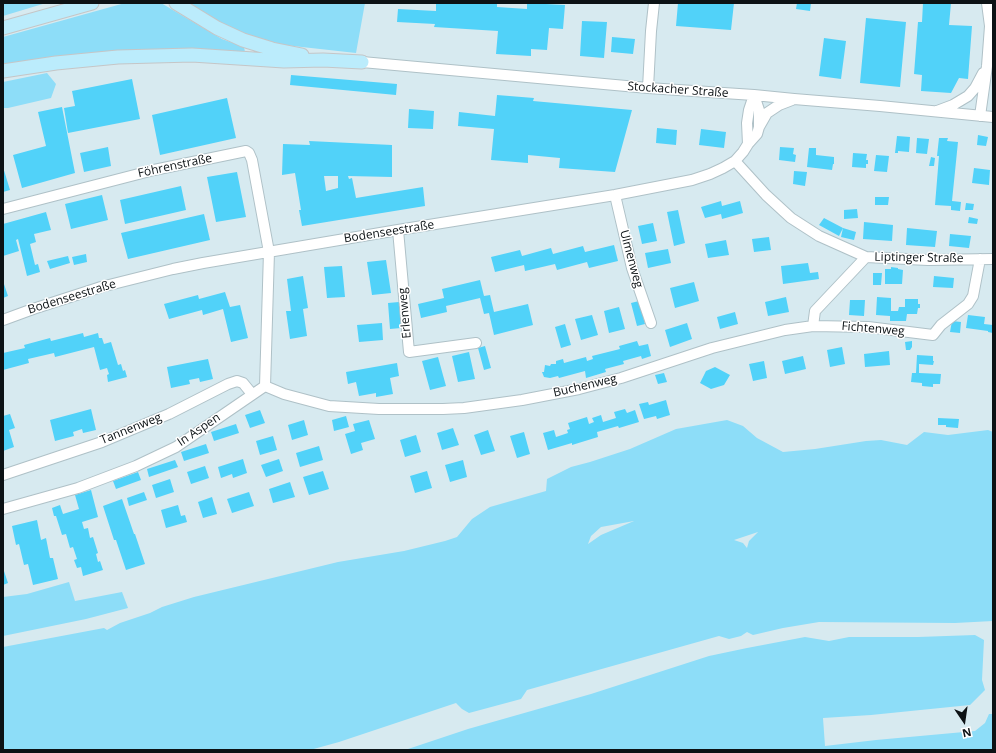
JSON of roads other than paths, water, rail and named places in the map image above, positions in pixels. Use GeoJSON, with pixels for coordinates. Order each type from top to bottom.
{"type":"FeatureCollection","features":[{"type":"Feature","properties":{"kind":"main road"},"geometry":{"type":"LineString","coordinates":[[3,28],[92,3]]}},
{"type":"Feature","properties":{"kind":"main road"},"geometry":{"type":"LineString","coordinates":[[176,3],[217,28],[243,40],[272,49],[324,60]]}},
{"type":"Feature","properties":{"kind":"main road"},"geometry":{"type":"LineString","coordinates":[[3,71],[56,63],[118,57],[192,55],[284,61],[324,60],[362,62]]}},
{"type":"Feature","properties":{"kind":"street"},"geometry":{"type":"LineString","coordinates":[[648,88],[654,3]]}},
{"type":"Feature","properties":{"kind":"street"},"geometry":{"type":"LineString","coordinates":[[980,116],[987,66],[990,26],[987,3]]}},
{"type":"Feature","properties":{"kind":"street","name":"Stockacher Straße"},"geometry":{"type":"LineString","coordinates":[[362,62],[993,117]]}},
{"type":"Feature","properties":{"kind":"street"},"geometry":{"type":"LineString","coordinates":[[934,112],[953,105],[968,96],[975,88],[987,66]]}},
{"type":"Feature","properties":{"kind":"street"},"geometry":{"type":"LineString","coordinates":[[754,95],[759,110],[759,127]]}},
{"type":"Feature","properties":{"kind":"street"},"geometry":{"type":"LineString","coordinates":[[748,144],[747,123],[749,110],[754,95]]}},
{"type":"Feature","properties":{"kind":"street","name":"Bodenseestraße"},"geometry":{"type":"LineString","coordinates":[[3,320],[101,287],[173,269],[398,230],[615,195],[692,180],[710,174],[735,160],[744,152],[748,144],[757,134],[759,127],[768,113],[779,105],[794,99]]}},
{"type":"Feature","properties":{"kind":"street","name":"Föhrenstraße"},"geometry":{"type":"LineString","coordinates":[[3,209],[154,170],[246,151],[249,153],[252,160],[269,252]]}},
{"type":"Feature","properties":{"kind":"street","name":"Liptinger Straße"},"geometry":{"type":"LineString","coordinates":[[735,160],[766,195],[791,218],[819,236],[866,257],[928,260],[993,259]]}},
{"type":"Feature","properties":{"kind":"street","name":"Ulmenweg"},"geometry":{"type":"LineString","coordinates":[[615,195],[632,268],[650,323]]}},
{"type":"Feature","properties":{"kind":"street","name":"Erlenweg"},"geometry":{"type":"LineString","coordinates":[[398,230],[409,352],[476,343]]}},
{"type":"Feature","properties":{"kind":"street"},"geometry":{"type":"LineString","coordinates":[[265,386],[269,252]]}},
{"type":"Feature","properties":{"kind":"street"},"geometry":{"type":"LineString","coordinates":[[813,326],[815,311],[866,257]]}},
{"type":"Feature","properties":{"kind":"street","name":"Fichtenweg"},"geometry":{"type":"LineString","coordinates":[[813,326],[868,326],[933,335],[941,325],[971,300],[980,259]]}},
{"type":"Feature","properties":{"kind":"street","name":"Buchenweg"},"geometry":{"type":"LineString","coordinates":[[265,386],[284,394],[329,406],[378,409],[464,408],[522,400],[579,389],[621,378],[712,348],[785,330],[813,326]]}},
{"type":"Feature","properties":{"kind":"street","name":"Tannenweg"},"geometry":{"type":"LineString","coordinates":[[3,475],[110,439],[169,414],[228,384],[238,381],[243,383],[252,394]]}},
{"type":"Feature","properties":{"kind":"street","name":"In Aspen"},"geometry":{"type":"LineString","coordinates":[[3,510],[78,488],[136,466],[176,447],[265,386]]}}]}
